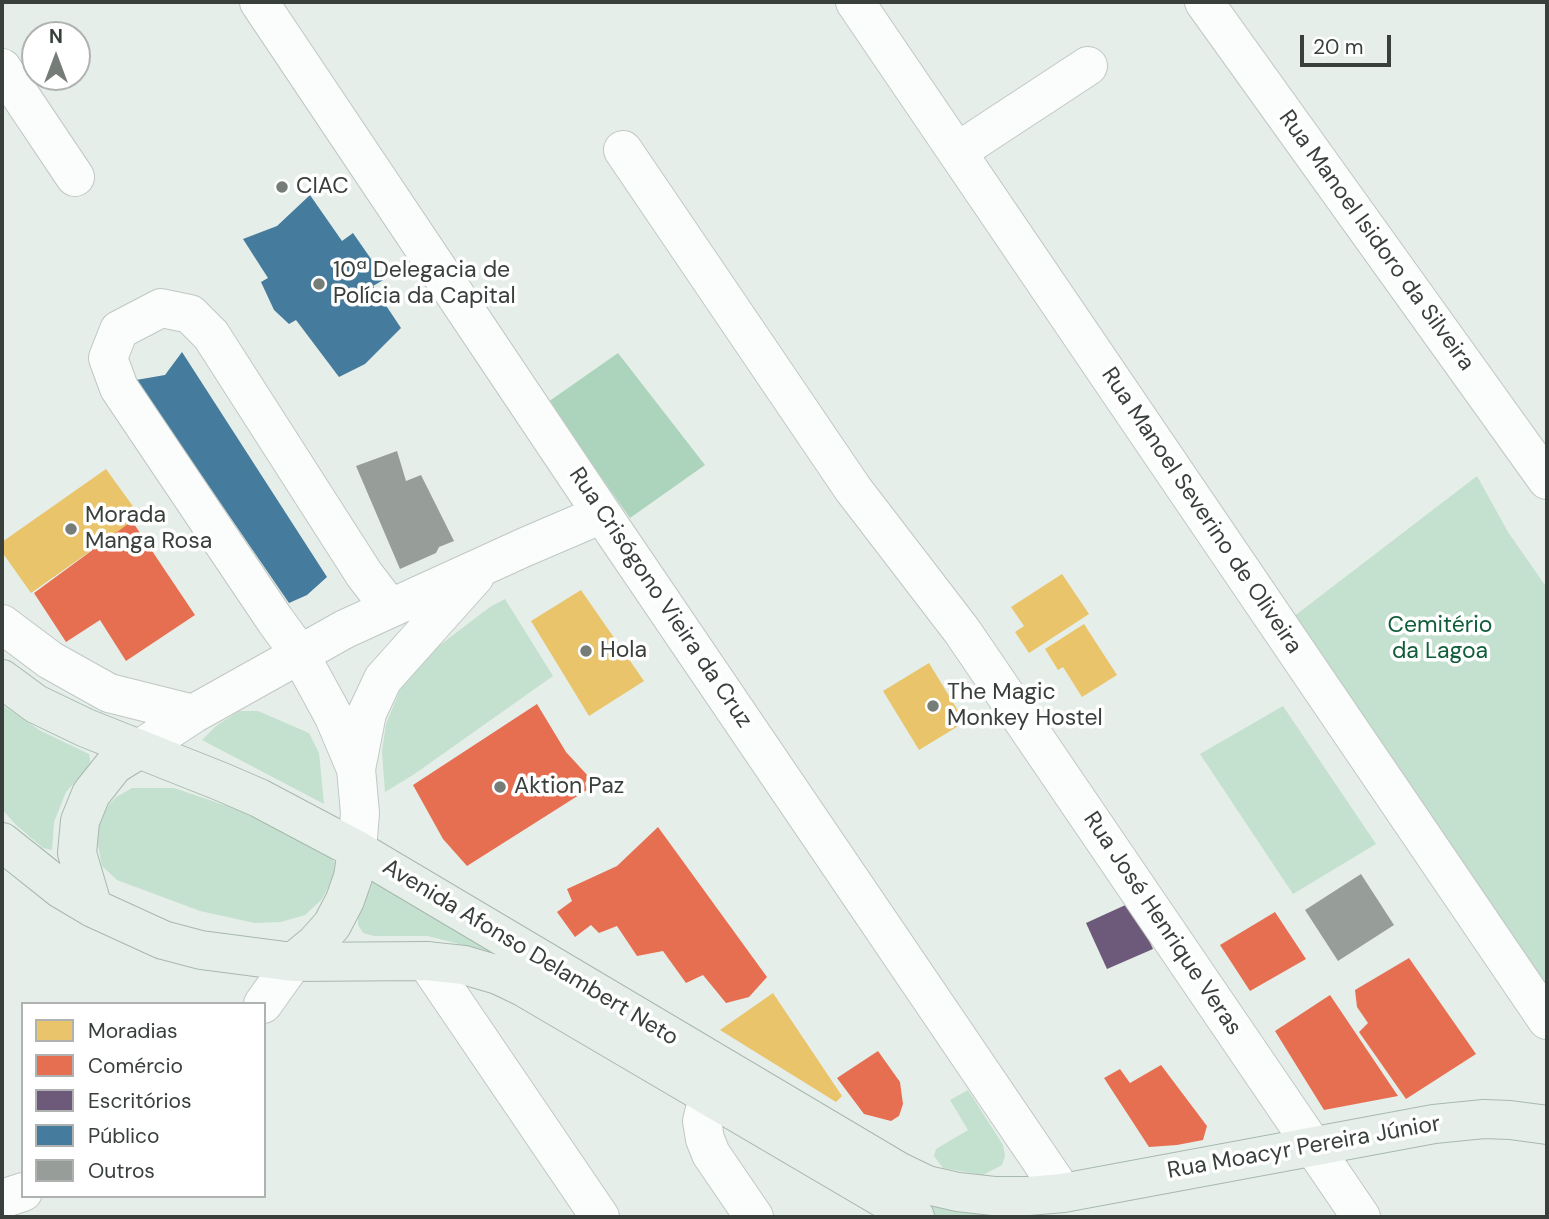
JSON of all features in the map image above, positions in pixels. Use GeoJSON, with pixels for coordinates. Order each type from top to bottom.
{"type":"FeatureCollection","features":[{"type":"Feature","properties":{"kind":"main road","name":"Avenida Afonso Delambert Neto"},"geometry":{"type":"LineString","coordinates":[[2,680],[36,704],[86,728],[259,798],[358,850],[898,1171],[927,1185],[958,1192],[1028,1196],[1050,1205]]}},
{"type":"Feature","properties":{"kind":"main road"},"geometry":{"type":"LineString","coordinates":[[93,908],[77,853],[80,821],[91,794],[114,765],[138,750]]}},
{"type":"Feature","properties":{"kind":"main road","name":"Avenida Afonso Delambert Neto"},"geometry":{"type":"LineString","coordinates":[[2,842],[61,889],[93,908],[163,940],[201,950],[293,962],[426,961],[464,965],[498,975],[525,988],[915,1217]]}},
{"type":"Feature","properties":{"kind":"main road"},"geometry":{"type":"LineString","coordinates":[[293,962],[332,925],[349,889],[358,850]]}},
{"type":"Feature","properties":{"kind":"main road","name":"Rua Moacyr Pereira Júnior"},"geometry":{"type":"LineString","coordinates":[[1050,1205],[1313,1146],[1459,1121],[1529,1122],[1534,1115],[1547,1109]]}},
{"type":"Feature","properties":{"kind":"street","name":"Rua Crisógono Vieira da Cruz"},"geometry":{"type":"LineString","coordinates":[[259,2],[602,514],[1050,1205]]}},
{"type":"Feature","properties":{"kind":"street","name":"Rua Manoel Severino de Oliveira"},"geometry":{"type":"LineString","coordinates":[[855,2],[1547,1020]]}},
{"type":"Feature","properties":{"kind":"street","name":"Rua Manoel Isidoro da Silveira"},"geometry":{"type":"LineString","coordinates":[[1204,2],[1547,480]]}},
{"type":"Feature","properties":{"kind":"street"},"geometry":{"type":"LineString","coordinates":[[957,152],[1088,65]]}},
{"type":"Feature","properties":{"kind":"street"},"geometry":{"type":"LineString","coordinates":[[2,68],[75,177]]}},
{"type":"Feature","properties":{"kind":"street","name":"Rua José Henrique Veras"},"geometry":{"type":"LineString","coordinates":[[623,150],[853,489],[962,631],[1361,1217]]}},
{"type":"Feature","properties":{"kind":"street"},"geometry":{"type":"LineString","coordinates":[[356,769],[334,717],[299,653],[119,388],[108,358],[119,330],[161,308],[190,314],[211,335],[364,574],[390,608]]}},
{"type":"Feature","properties":{"kind":"street"},"geometry":{"type":"LineString","coordinates":[[138,750],[193,714],[345,629],[602,514]]}},
{"type":"Feature","properties":{"kind":"street"},"geometry":{"type":"LineString","coordinates":[[358,850],[360,813],[356,769],[367,713],[383,679],[486,564]]}},
{"type":"Feature","properties":{"kind":"street"},"geometry":{"type":"LineString","coordinates":[[2,624],[50,660],[109,693],[193,714]]}},
{"type":"Feature","properties":{"kind":"street"},"geometry":{"type":"LineString","coordinates":[[426,961],[600,1217]]}},
{"type":"Feature","properties":{"kind":"street"},"geometry":{"type":"LineString","coordinates":[[264,1002],[293,962]]}},
{"type":"Feature","properties":{"kind":"street"},"geometry":{"type":"LineString","coordinates":[[708,1097],[702,1121],[705,1139],[711,1154],[754,1217]]}},
{"type":"Feature","properties":{"kind":"street"},"geometry":{"type":"LineString","coordinates":[[2,1199],[21,1193]]}},
{"type":"Feature","properties":{"kind":"green space"},"geometry":{"type":"Polygon","coordinates":[[[618,353],[705,465],[630,518],[548,402],[618,353]]]}},
{"type":"Feature","properties":{"kind":"green space","name":"Cemitério da Lagoa"},"geometry":{"type":"Polygon","coordinates":[[[1477,476],[1508,532],[1547,588],[1547,986],[1293,617],[1477,476]]]}},
{"type":"Feature","properties":{"kind":"green space"},"geometry":{"type":"Polygon","coordinates":[[[505,599],[553,676],[385,792],[382,752],[386,724],[400,690],[419,661],[490,607],[505,599]]]}},
{"type":"Feature","properties":{"kind":"green space"},"geometry":{"type":"Polygon","coordinates":[[[2,705],[41,731],[89,754],[91,764],[66,792],[54,822],[52,850],[43,848],[2,809],[2,705]]]}},
{"type":"Feature","properties":{"kind":"green space"},"geometry":{"type":"Polygon","coordinates":[[[1283,706],[1376,844],[1293,894],[1200,754],[1283,706]]]}},
{"type":"Feature","properties":{"kind":"green space"},"geometry":{"type":"Polygon","coordinates":[[[239,711],[258,711],[309,733],[319,753],[324,804],[202,740],[216,726],[239,711]]]}},
{"type":"Feature","properties":{"kind":"green space"},"geometry":{"type":"Polygon","coordinates":[[[132,788],[174,788],[233,808],[285,831],[330,857],[335,863],[333,880],[321,900],[305,915],[281,922],[255,923],[200,911],[117,880],[102,866],[95,830],[101,813],[116,797],[132,788]]]}},
{"type":"Feature","properties":{"kind":"green space"},"geometry":{"type":"Polygon","coordinates":[[[375,875],[505,956],[428,936],[374,936],[363,933],[358,925],[358,914],[375,875]]]}},
{"type":"Feature","properties":{"kind":"green space"},"geometry":{"type":"Polygon","coordinates":[[[968,1090],[1003,1145],[1005,1156],[1002,1165],[983,1175],[943,1168],[934,1156],[936,1149],[968,1130],[950,1100],[968,1090]]]}},
{"type":"Feature","properties":{"kind":"green space"},"geometry":{"type":"Polygon","coordinates":[[[882,1184],[1011,1212],[1008,1217],[938,1217],[882,1184]]]}},
{"type":"Feature","properties":{"kind":"building: Moradias","name":"Morada Manga Rosa"},"geometry":{"type":"Polygon","coordinates":[[[106,469],[140,516],[31,593],[2,552],[2,542],[106,469]]]}},
{"type":"Feature","properties":{"kind":"building: Moradias"},"geometry":{"type":"Polygon","coordinates":[[[1062,574],[1089,614],[1029,653],[1015,632],[1024,626],[1011,607],[1062,574]]]}},
{"type":"Feature","properties":{"kind":"building: Moradias","name":"Hola"},"geometry":{"type":"Polygon","coordinates":[[[581,590],[644,681],[589,716],[531,621],[581,590]]]}},
{"type":"Feature","properties":{"kind":"building: Moradias"},"geometry":{"type":"Polygon","coordinates":[[[1084,624],[1117,675],[1082,697],[1063,667],[1058,670],[1045,649],[1084,624]]]}},
{"type":"Feature","properties":{"kind":"building: Moradias"},"geometry":{"type":"Polygon","coordinates":[[[929,663],[965,722],[919,750],[883,691],[929,663]]]}},
{"type":"Feature","properties":{"kind":"building: Moradias"},"geometry":{"type":"Polygon","coordinates":[[[773,993],[842,1096],[836,1102],[720,1030],[773,993]]]}},
{"type":"Feature","properties":{"kind":"building: Comércio"},"geometry":{"type":"Polygon","coordinates":[[[132,521],[195,615],[126,661],[100,620],[66,642],[34,593],[132,521]]]}},
{"type":"Feature","properties":{"kind":"building: Comércio","name":"Aktion Paz"},"geometry":{"type":"Polygon","coordinates":[[[537,704],[566,752],[589,777],[585,783],[587,790],[467,866],[443,839],[413,785],[537,704]]]}},
{"type":"Feature","properties":{"kind":"building: Comércio"},"geometry":{"type":"Polygon","coordinates":[[[658,827],[767,977],[749,997],[726,1003],[703,975],[686,983],[663,951],[637,956],[617,926],[599,933],[591,925],[575,937],[557,912],[572,901],[567,889],[617,866],[658,827]]]}},
{"type":"Feature","properties":{"kind":"building: Comércio"},"geometry":{"type":"Polygon","coordinates":[[[1275,912],[1306,959],[1250,991],[1220,945],[1275,912]]]}},
{"type":"Feature","properties":{"kind":"building: Comércio"},"geometry":{"type":"Polygon","coordinates":[[[1409,958],[1476,1054],[1406,1099],[1359,1032],[1368,1023],[1357,1007],[1355,990],[1409,958]]]}},
{"type":"Feature","properties":{"kind":"building: Comércio"},"geometry":{"type":"Polygon","coordinates":[[[1330,995],[1398,1096],[1324,1110],[1275,1031],[1330,995]]]}},
{"type":"Feature","properties":{"kind":"building: Comércio"},"geometry":{"type":"Polygon","coordinates":[[[878,1051],[900,1082],[903,1104],[899,1116],[891,1121],[864,1114],[837,1078],[878,1051]]]}},
{"type":"Feature","properties":{"kind":"building: Comércio"},"geometry":{"type":"Polygon","coordinates":[[[1161,1065],[1207,1126],[1203,1140],[1149,1147],[1104,1078],[1120,1069],[1130,1083],[1161,1065]]]}},
{"type":"Feature","properties":{"kind":"building: Escritórios"},"geometry":{"type":"Polygon","coordinates":[[[1132,902],[1153,949],[1107,969],[1086,923],[1132,902]]]}},
{"type":"Feature","properties":{"kind":"building: Público","name":"10ª Delegacia de Polícia da Capital"},"geometry":{"type":"Polygon","coordinates":[[[310,195],[342,241],[353,233],[385,279],[373,286],[401,328],[365,364],[339,377],[296,320],[289,324],[274,310],[261,282],[268,278],[243,239],[277,226],[310,195]]]}},
{"type":"Feature","properties":{"kind":"building: Público"},"geometry":{"type":"Polygon","coordinates":[[[182,352],[327,577],[307,595],[289,603],[136,380],[165,375],[182,352]]]}},
{"type":"Feature","properties":{"kind":"building: Outros"},"geometry":{"type":"Polygon","coordinates":[[[397,451],[406,481],[421,475],[454,541],[439,547],[436,553],[400,569],[356,466],[397,451]]]}},
{"type":"Feature","properties":{"kind":"building: Outros"},"geometry":{"type":"Polygon","coordinates":[[[1361,874],[1394,925],[1338,961],[1305,910],[1361,874]]]}},
{"type":"Feature","properties":{"kind":"place","name":"CIAC"},"geometry":{"type":"Point","coordinates":[282,187]}},
{"type":"Feature","properties":{"kind":"place","name":"10ª Delegacia de Polícia da Capital"},"geometry":{"type":"Point","coordinates":[319,284]}},
{"type":"Feature","properties":{"kind":"place","name":"Morada Manga Rosa"},"geometry":{"type":"Point","coordinates":[71,529]}},
{"type":"Feature","properties":{"kind":"place","name":"Hola"},"geometry":{"type":"Point","coordinates":[586,651]}},
{"type":"Feature","properties":{"kind":"place","name":"The Magic Monkey Hostel"},"geometry":{"type":"Point","coordinates":[933,706]}},
{"type":"Feature","properties":{"kind":"place","name":"Aktion Paz"},"geometry":{"type":"Point","coordinates":[500,787]}}]}
